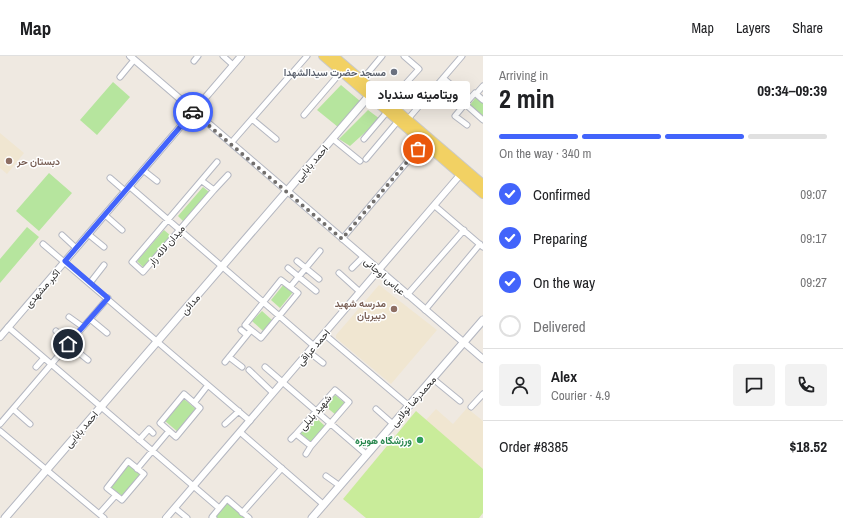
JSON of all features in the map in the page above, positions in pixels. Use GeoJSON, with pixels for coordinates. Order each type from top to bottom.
{"type":"FeatureCollection","features":[{"type":"Feature","properties":{"kind":"main road"},"geometry":{"type":"LineString","coordinates":[[323,56],[341,72],[388,103],[408,119],[463,172],[483,194]]}},
{"type":"Feature","properties":{"kind":"main road"},"geometry":{"type":"LineString","coordinates":[[340,58],[362,80],[387,112],[463,172],[483,184]]}},
{"type":"Feature","properties":{"kind":"main road","name":"احمد بابایی"},"geometry":{"type":"LineString","coordinates":[[222,267],[372,93]]}},
{"type":"Feature","properties":{"kind":"main road","name":"مدائن"},"geometry":{"type":"LineString","coordinates":[[158,341],[222,267]]}},
{"type":"Feature","properties":{"kind":"main road","name":"محمدرضا تولایی"},"geometry":{"type":"LineString","coordinates":[[312,518],[483,320]]}},
{"type":"Feature","properties":{"kind":"main road","name":"احمد بابایی"},"geometry":{"type":"LineString","coordinates":[[5,518],[158,341]]}},
{"type":"Feature","properties":{"kind":"street"},"geometry":{"type":"LineString","coordinates":[[194,61],[198,56]]}},
{"type":"Feature","properties":{"kind":"street"},"geometry":{"type":"LineString","coordinates":[[223,56],[233,65]]}},
{"type":"Feature","properties":{"kind":"street","name":"اکبر مشهدی"},"geometry":{"type":"LineString","coordinates":[[0,337],[241,56]]}},
{"type":"Feature","properties":{"kind":"street"},"geometry":{"type":"LineString","coordinates":[[231,144],[307,56]]}},
{"type":"Feature","properties":{"kind":"street"},"geometry":{"type":"LineString","coordinates":[[362,80],[382,56]]}},
{"type":"Feature","properties":{"kind":"street"},"geometry":{"type":"LineString","coordinates":[[388,103],[419,69],[404,56]]}},
{"type":"Feature","properties":{"kind":"street"},"geometry":{"type":"LineString","coordinates":[[408,119],[462,56]]}},
{"type":"Feature","properties":{"kind":"street"},"geometry":{"type":"LineString","coordinates":[[120,77],[132,58]]}},
{"type":"Feature","properties":{"kind":"street","name":"عباس اوجانی"},"geometry":{"type":"LineString","coordinates":[[132,58],[483,360]]}},
{"type":"Feature","properties":{"kind":"street"},"geometry":{"type":"LineString","coordinates":[[304,115],[341,72]]}},
{"type":"Feature","properties":{"kind":"street"},"geometry":{"type":"LineString","coordinates":[[443,78],[483,120]]}},
{"type":"Feature","properties":{"kind":"street"},"geometry":{"type":"LineString","coordinates":[[467,126],[455,116],[483,86]]}},
{"type":"Feature","properties":{"kind":"street"},"geometry":{"type":"LineString","coordinates":[[476,94],[483,100]]}},
{"type":"Feature","properties":{"kind":"street"},"geometry":{"type":"LineString","coordinates":[[364,139],[387,112]]}},
{"type":"Feature","properties":{"kind":"street"},"geometry":{"type":"LineString","coordinates":[[252,119],[276,139]]}},
{"type":"Feature","properties":{"kind":"street"},"geometry":{"type":"LineString","coordinates":[[366,159],[398,121]]}},
{"type":"Feature","properties":{"kind":"street"},"geometry":{"type":"LineString","coordinates":[[333,139],[360,161]]}},
{"type":"Feature","properties":{"kind":"street"},"geometry":{"type":"LineString","coordinates":[[342,239],[418,149]]}},
{"type":"Feature","properties":{"kind":"street","name":"میدان لاله زار"},"geometry":{"type":"LineString","coordinates":[[217,162],[132,262],[143,272],[228,175]]}},
{"type":"Feature","properties":{"kind":"street"},"geometry":{"type":"LineString","coordinates":[[143,170],[157,181]]}},
{"type":"Feature","properties":{"kind":"street","name":"احمد عراقی"},"geometry":{"type":"LineString","coordinates":[[166,518],[463,172]]}},
{"type":"Feature","properties":{"kind":"street"},"geometry":{"type":"LineString","coordinates":[[110,178],[127,188],[179,230],[314,346]]}},
{"type":"Feature","properties":{"kind":"street"},"geometry":{"type":"LineString","coordinates":[[202,181],[214,190]]}},
{"type":"Feature","properties":{"kind":"street"},"geometry":{"type":"LineString","coordinates":[[425,310],[482,245],[435,206]]}},
{"type":"Feature","properties":{"kind":"street"},"geometry":{"type":"LineString","coordinates":[[105,215],[122,230]]}},
{"type":"Feature","properties":{"kind":"street"},"geometry":{"type":"LineString","coordinates":[[407,294],[464,230]]}},
{"type":"Feature","properties":{"kind":"street"},"geometry":{"type":"LineString","coordinates":[[62,234],[76,248]]}},
{"type":"Feature","properties":{"kind":"street"},"geometry":{"type":"LineString","coordinates":[[88,234],[104,247]]}},
{"type":"Feature","properties":{"kind":"street"},"geometry":{"type":"LineString","coordinates":[[43,244],[65,261],[250,421]]}},
{"type":"Feature","properties":{"kind":"street"},"geometry":{"type":"LineString","coordinates":[[290,287],[320,251]]}},
{"type":"Feature","properties":{"kind":"street"},"geometry":{"type":"LineString","coordinates":[[352,268],[363,257]]}},
{"type":"Feature","properties":{"kind":"street"},"geometry":{"type":"LineString","coordinates":[[297,261],[319,279]]}},
{"type":"Feature","properties":{"kind":"street"},"geometry":{"type":"LineString","coordinates":[[90,283],[104,265]]}},
{"type":"Feature","properties":{"kind":"street"},"geometry":{"type":"LineString","coordinates":[[288,268],[316,291]]}},
{"type":"Feature","properties":{"kind":"street"},"geometry":{"type":"LineString","coordinates":[[339,273],[360,292]]}},
{"type":"Feature","properties":{"kind":"street"},"geometry":{"type":"LineString","coordinates":[[282,280],[290,287],[298,293],[261,338],[245,325],[282,280]]}},
{"type":"Feature","properties":{"kind":"street"},"geometry":{"type":"LineString","coordinates":[[0,424],[108,298]]}},
{"type":"Feature","properties":{"kind":"street"},"geometry":{"type":"LineString","coordinates":[[69,317],[83,327]]}},
{"type":"Feature","properties":{"kind":"street"},"geometry":{"type":"LineString","coordinates":[[90,319],[107,333]]}},
{"type":"Feature","properties":{"kind":"street"},"geometry":{"type":"LineString","coordinates":[[8,327],[219,508]]}},
{"type":"Feature","properties":{"kind":"street"},"geometry":{"type":"LineString","coordinates":[[241,330],[247,335]]}},
{"type":"Feature","properties":{"kind":"street"},"geometry":{"type":"LineString","coordinates":[[225,362],[251,330]]}},
{"type":"Feature","properties":{"kind":"street"},"geometry":{"type":"LineString","coordinates":[[56,332],[88,360]]}},
{"type":"Feature","properties":{"kind":"street"},"geometry":{"type":"LineString","coordinates":[[324,334],[409,406]]}},
{"type":"Feature","properties":{"kind":"street"},"geometry":{"type":"LineString","coordinates":[[309,352],[323,364]]}},
{"type":"Feature","properties":{"kind":"street"},"geometry":{"type":"LineString","coordinates":[[229,357],[242,367]]}},
{"type":"Feature","properties":{"kind":"street"},"geometry":{"type":"LineString","coordinates":[[36,367],[44,358]]}},
{"type":"Feature","properties":{"kind":"street"},"geometry":{"type":"LineString","coordinates":[[265,367],[367,455]]}},
{"type":"Feature","properties":{"kind":"street"},"geometry":{"type":"LineString","coordinates":[[249,370],[273,393]]}},
{"type":"Feature","properties":{"kind":"street"},"geometry":{"type":"LineString","coordinates":[[432,378],[460,401]]}},
{"type":"Feature","properties":{"kind":"street"},"geometry":{"type":"LineString","coordinates":[[194,403],[208,385]]}},
{"type":"Feature","properties":{"kind":"street","name":"شهید بلبلی"},"geometry":{"type":"LineString","coordinates":[[335,390],[349,402],[330,424],[311,446],[296,434],[335,390]]}},
{"type":"Feature","properties":{"kind":"street"},"geometry":{"type":"LineString","coordinates":[[184,394],[194,403],[200,408],[176,437],[160,423],[184,394]]}},
{"type":"Feature","properties":{"kind":"street"},"geometry":{"type":"LineString","coordinates":[[472,407],[483,394]]}},
{"type":"Feature","properties":{"kind":"street"},"geometry":{"type":"LineString","coordinates":[[13,409],[30,424]]}},
{"type":"Feature","properties":{"kind":"street"},"geometry":{"type":"LineString","coordinates":[[376,410],[393,424]]}},
{"type":"Feature","properties":{"kind":"street"},"geometry":{"type":"LineString","coordinates":[[225,424],[238,411]]}},
{"type":"Feature","properties":{"kind":"street"},"geometry":{"type":"LineString","coordinates":[[139,440],[149,429],[153,433]]}},
{"type":"Feature","properties":{"kind":"street"},"geometry":{"type":"LineString","coordinates":[[0,431],[104,518]]}},
{"type":"Feature","properties":{"kind":"street"},"geometry":{"type":"LineString","coordinates":[[137,469],[169,431]]}},
{"type":"Feature","properties":{"kind":"street"},"geometry":{"type":"LineString","coordinates":[[240,432],[324,505]]}},
{"type":"Feature","properties":{"kind":"street"},"geometry":{"type":"LineString","coordinates":[[290,439],[296,434]]}},
{"type":"Feature","properties":{"kind":"street"},"geometry":{"type":"LineString","coordinates":[[306,454],[311,446]]}},
{"type":"Feature","properties":{"kind":"street"},"geometry":{"type":"LineString","coordinates":[[128,461],[137,469],[144,474],[122,500],[107,488],[128,461]]}},
{"type":"Feature","properties":{"kind":"street"},"geometry":{"type":"LineString","coordinates":[[242,513],[282,468]]}},
{"type":"Feature","properties":{"kind":"street"},"geometry":{"type":"LineString","coordinates":[[326,476],[340,486]]}},
{"type":"Feature","properties":{"kind":"street"},"geometry":{"type":"LineString","coordinates":[[99,514],[116,495]]}},
{"type":"Feature","properties":{"kind":"street"},"geometry":{"type":"LineString","coordinates":[[214,518],[212,517],[227,499],[249,518]]}},
{"type":"Feature","properties":{"kind":"street"},"geometry":{"type":"LineString","coordinates":[[175,508],[188,518]]}},
{"type":"Feature","properties":{"kind":"shaded area","name":"دبستان حر"},"geometry":{"type":"Polygon","coordinates":[[[0,133],[24,153],[7,174],[0,168],[0,133]]]}},
{"type":"Feature","properties":{"kind":"shaded area"},"geometry":{"type":"Polygon","coordinates":[[[379,285],[437,330],[391,384],[336,338],[336,335],[379,285]]]}},
{"type":"Feature","properties":{"kind":"shaded area"},"geometry":{"type":"Polygon","coordinates":[[[467,408],[483,421],[483,469],[426,420],[436,409],[453,424],[467,408]]]}},
{"type":"Feature","properties":{"kind":"green space"},"geometry":{"type":"Polygon","coordinates":[[[113,82],[130,97],[97,135],[80,120],[113,82]]]}},
{"type":"Feature","properties":{"kind":"green space"},"geometry":{"type":"Polygon","coordinates":[[[341,85],[360,101],[338,127],[317,110],[341,85]]]}},
{"type":"Feature","properties":{"kind":"green space"},"geometry":{"type":"Polygon","coordinates":[[[477,96],[483,102],[483,116],[470,105],[477,96]]]}},
{"type":"Feature","properties":{"kind":"green space"},"geometry":{"type":"Polygon","coordinates":[[[368,110],[380,119],[350,146],[339,139],[368,110]]]}},
{"type":"Feature","properties":{"kind":"green space"},"geometry":{"type":"Polygon","coordinates":[[[49,173],[72,193],[39,231],[16,211],[49,173]]]}},
{"type":"Feature","properties":{"kind":"green space"},"geometry":{"type":"Polygon","coordinates":[[[203,187],[209,192],[184,222],[178,216],[203,187]]]}},
{"type":"Feature","properties":{"kind":"green space"},"geometry":{"type":"Polygon","coordinates":[[[27,227],[39,237],[0,283],[0,259],[27,227]]]}},
{"type":"Feature","properties":{"kind":"green space"},"geometry":{"type":"Polygon","coordinates":[[[164,230],[171,236],[144,268],[137,261],[164,230]]]}},
{"type":"Feature","properties":{"kind":"green space"},"geometry":{"type":"Polygon","coordinates":[[[284,284],[293,292],[280,308],[271,300],[284,284]]]}},
{"type":"Feature","properties":{"kind":"green space"},"geometry":{"type":"Polygon","coordinates":[[[262,311],[272,320],[263,331],[252,321],[262,311]]]}},
{"type":"Feature","properties":{"kind":"green space"},"geometry":{"type":"Polygon","coordinates":[[[335,395],[346,404],[336,415],[325,406],[335,395]]]}},
{"type":"Feature","properties":{"kind":"green space"},"geometry":{"type":"Polygon","coordinates":[[[184,399],[197,410],[178,432],[165,421],[184,399]]]}},
{"type":"Feature","properties":{"kind":"green space","name":"ورزشگاه هویزه"},"geometry":{"type":"Polygon","coordinates":[[[416,411],[483,469],[483,513],[479,518],[366,518],[343,499],[416,411]]]}},
{"type":"Feature","properties":{"kind":"green space"},"geometry":{"type":"Polygon","coordinates":[[[315,417],[325,426],[311,442],[300,433],[315,417]]]}},
{"type":"Feature","properties":{"kind":"green space"},"geometry":{"type":"Polygon","coordinates":[[[128,464],[141,474],[124,497],[110,487],[128,464]]]}},
{"type":"Feature","properties":{"kind":"green space"},"geometry":{"type":"Polygon","coordinates":[[[227,501],[247,518],[216,518],[214,516],[227,501]]]}},
{"type":"Feature","properties":{"kind":"way so far"},"geometry":{"type":"LineString","coordinates":[[193,112],[194,111],[342,239],[418,149]]}},
{"type":"Feature","properties":{"kind":"place","name":"مسجد حضرت سیدالشهدا"},"geometry":{"type":"Point","coordinates":[394,72]}},
{"type":"Feature","properties":{"kind":"place","name":"ویتامینه سندباد"},"geometry":{"type":"Point","coordinates":[418,149]}},
{"type":"Feature","properties":{"kind":"place","name":"دبستان حر"},"geometry":{"type":"Point","coordinates":[9,161]}},
{"type":"Feature","properties":{"kind":"place","name":"مدرسه شهید دبیریان"},"geometry":{"type":"Point","coordinates":[394,309]}},
{"type":"Feature","properties":{"kind":"place","name":"ورزشگاه هویزه"},"geometry":{"type":"Point","coordinates":[420,440]}},
{"type":"Feature","properties":{"kind":"route"},"geometry":{"type":"LineString","coordinates":[[68,344],[108,298],[65,261],[193,112]]}}]}
